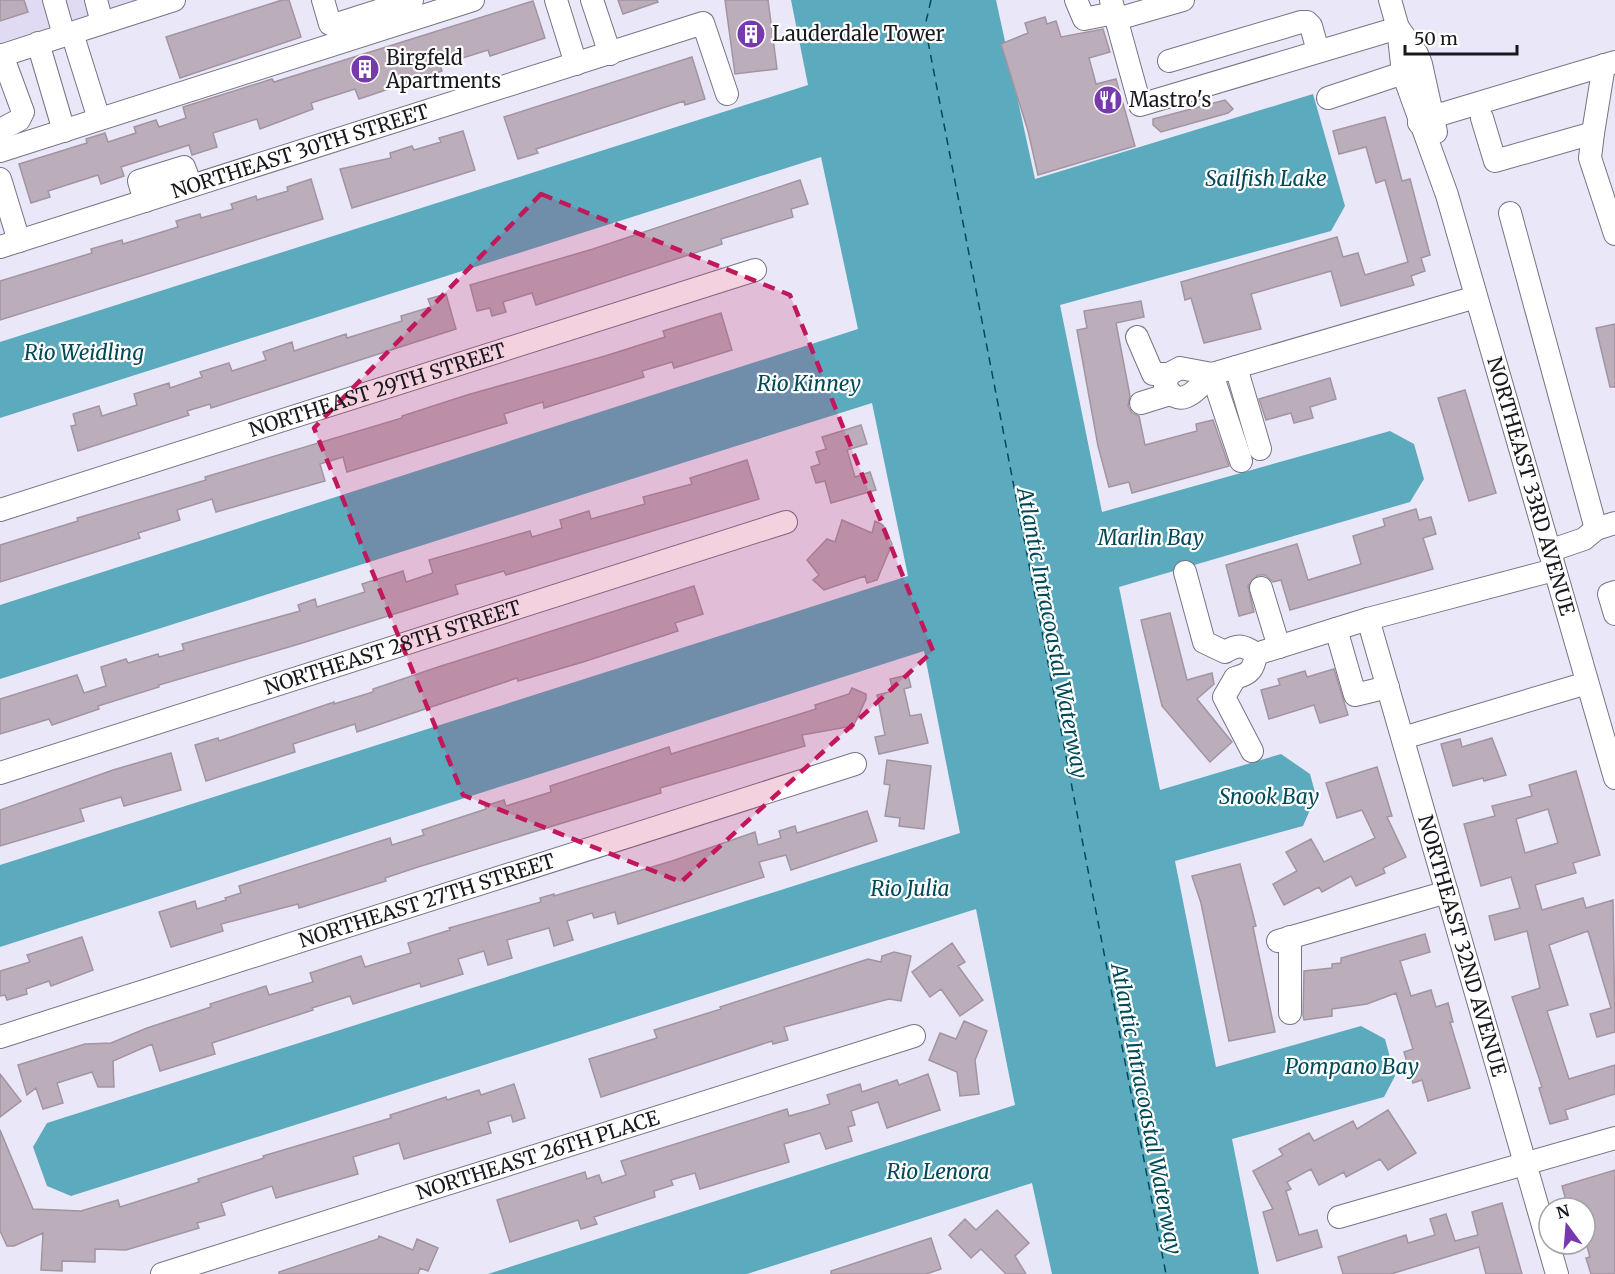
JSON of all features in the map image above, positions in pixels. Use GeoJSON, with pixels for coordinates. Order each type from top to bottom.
{"type":"FeatureCollection","features":[{"type":"Feature","properties":{"kind":"street"},"geometry":{"type":"LineString","coordinates":[[54,0],[99,119]]}},
{"type":"Feature","properties":{"kind":"street"},"geometry":{"type":"LineString","coordinates":[[96,0],[102,23]]}},
{"type":"Feature","properties":{"kind":"street"},"geometry":{"type":"LineString","coordinates":[[323,0],[330,24],[334,26],[412,0]]}},
{"type":"Feature","properties":{"kind":"street"},"geometry":{"type":"LineString","coordinates":[[556,0],[576,64]]}},
{"type":"Feature","properties":{"kind":"street"},"geometry":{"type":"LineString","coordinates":[[592,0],[610,54]]}},
{"type":"Feature","properties":{"kind":"street"},"geometry":{"type":"LineString","coordinates":[[1076,0],[1084,19],[1114,10],[1183,0]]}},
{"type":"Feature","properties":{"kind":"street","name":"NORTHEAST 33RD AVENUE"},"geometry":{"type":"LineString","coordinates":[[1390,0],[1398,28],[1417,54],[1426,120],[1615,778]]}},
{"type":"Feature","properties":{"kind":"street"},"geometry":{"type":"LineString","coordinates":[[0,130],[19,120],[23,112],[7,90],[1,55],[102,23],[132,6],[170,1]]}},
{"type":"Feature","properties":{"kind":"street"},"geometry":{"type":"LineString","coordinates":[[0,151],[461,2]]}},
{"type":"Feature","properties":{"kind":"street"},"geometry":{"type":"LineString","coordinates":[[1114,10],[1140,105],[1398,28]]}},
{"type":"Feature","properties":{"kind":"street"},"geometry":{"type":"LineString","coordinates":[[1169,61],[1307,22],[1311,26],[1318,51]]}},
{"type":"Feature","properties":{"kind":"street","name":"NORTHEAST 30TH STREET"},"geometry":{"type":"LineString","coordinates":[[9,244],[122,200],[610,54],[703,23],[727,94]]}},
{"type":"Feature","properties":{"kind":"street"},"geometry":{"type":"LineString","coordinates":[[1256,35],[1265,67]]}},
{"type":"Feature","properties":{"kind":"street"},"geometry":{"type":"LineString","coordinates":[[38,43],[64,130]]}},
{"type":"Feature","properties":{"kind":"street"},"geometry":{"type":"LineString","coordinates":[[1206,50],[1215,81]]}},
{"type":"Feature","properties":{"kind":"street"},"geometry":{"type":"LineString","coordinates":[[1426,120],[1610,63]]}},
{"type":"Feature","properties":{"kind":"street"},"geometry":{"type":"LineString","coordinates":[[1610,63],[1593,133],[1590,158],[1615,234]]}},
{"type":"Feature","properties":{"kind":"street"},"geometry":{"type":"LineString","coordinates":[[1328,98],[1420,66]]}},
{"type":"Feature","properties":{"kind":"street"},"geometry":{"type":"LineString","coordinates":[[1482,118],[1495,161],[1593,133]]}},
{"type":"Feature","properties":{"kind":"street"},"geometry":{"type":"LineString","coordinates":[[0,179],[9,244]]}},
{"type":"Feature","properties":{"kind":"street"},"geometry":{"type":"LineString","coordinates":[[1257,654],[1552,560],[1605,526],[1510,213]]}},
{"type":"Feature","properties":{"kind":"street","name":"NORTHEAST 29TH STREET"},"geometry":{"type":"LineString","coordinates":[[0,510],[755,270]]}},
{"type":"Feature","properties":{"kind":"street"},"geometry":{"type":"LineString","coordinates":[[1141,403],[1169,384],[1180,368],[1212,374],[1476,297]]}},
{"type":"Feature","properties":{"kind":"street"},"geometry":{"type":"LineString","coordinates":[[1137,337],[1153,374],[1169,384]]}},
{"type":"Feature","properties":{"kind":"street"},"geometry":{"type":"LineString","coordinates":[[1212,374],[1250,455],[1236,367]]}},
{"type":"Feature","properties":{"kind":"street","name":"NORTHEAST 28TH STREET"},"geometry":{"type":"LineString","coordinates":[[0,773],[786,522]]}},
{"type":"Feature","properties":{"kind":"street"},"geometry":{"type":"LineString","coordinates":[[1185,572],[1204,642],[1225,652]]}},
{"type":"Feature","properties":{"kind":"street"},"geometry":{"type":"LineString","coordinates":[[1261,588],[1279,647]]}},
{"type":"Feature","properties":{"kind":"street","name":"NORTHEAST 32ND AVENUE"},"geometry":{"type":"LineString","coordinates":[[1368,619],[1557,1274]]}},
{"type":"Feature","properties":{"kind":"street"},"geometry":{"type":"LineString","coordinates":[[1336,629],[1355,695],[1388,687]]}},
{"type":"Feature","properties":{"kind":"street"},"geometry":{"type":"LineString","coordinates":[[1235,678],[1224,671],[1222,662],[1225,652],[1234,646],[1245,646],[1257,654]]}},
{"type":"Feature","properties":{"kind":"street"},"geometry":{"type":"LineString","coordinates":[[1252,751],[1224,697],[1235,678],[1247,675],[1254,668],[1257,654]]}},
{"type":"Feature","properties":{"kind":"street"},"geometry":{"type":"LineString","coordinates":[[1402,738],[1587,683]]}},
{"type":"Feature","properties":{"kind":"street","name":"NORTHEAST 27TH STREET"},"geometry":{"type":"LineString","coordinates":[[0,1037],[855,764]]}},
{"type":"Feature","properties":{"kind":"street"},"geometry":{"type":"LineString","coordinates":[[1290,1013],[1284,939],[1447,892]]}},
{"type":"Feature","properties":{"kind":"street","name":"NORTHEAST 26TH PLACE"},"geometry":{"type":"LineString","coordinates":[[162,1274],[914,1036]]}},
{"type":"Feature","properties":{"kind":"street"},"geometry":{"type":"LineString","coordinates":[[1339,1217],[1615,1138]]}},
{"type":"Feature","properties":{"kind":"highlighted area"},"geometry":{"type":"Polygon","coordinates":[[[541,194],[790,295],[933,651],[681,882],[463,795],[314,428],[541,194]]]}},
{"type":"Feature","properties":{"kind":"shaded area"},"geometry":{"type":"Polygon","coordinates":[[[0,0],[135,0],[0,43],[0,0]]]}},
{"type":"Feature","properties":{"kind":"water"},"geometry":{"type":"Polygon","coordinates":[[[791,0],[996,0],[1035,179],[1313,94],[1345,206],[1331,231],[1060,305],[1102,512],[1390,431],[1414,444],[1424,479],[1410,502],[1119,587],[1160,790],[1281,754],[1310,774],[1316,796],[1303,826],[1175,861],[1216,1067],[1361,1026],[1385,1039],[1395,1076],[1384,1097],[1232,1139],[1259,1274],[1052,1274],[1032,1183],[747,1274],[488,1274],[1015,1105],[976,909],[71,1196],[47,1186],[33,1147],[47,1123],[960,833],[924,651],[0,947],[0,865],[908,576],[872,403],[0,679],[0,605],[858,329],[821,157],[0,418],[0,342],[808,85],[791,0]]]}},
{"type":"Feature","properties":{"kind":"building"},"geometry":{"type":"Polygon","coordinates":[[[0,0],[24,0],[28,12],[0,21],[0,0]]]}},
{"type":"Feature","properties":{"kind":"building"},"geometry":{"type":"Polygon","coordinates":[[[282,0],[289,0],[301,37],[180,78],[166,37],[282,0]]]}},
{"type":"Feature","properties":{"kind":"building"},"geometry":{"type":"Polygon","coordinates":[[[618,0],[657,0],[658,2],[623,14],[618,0]]]}},
{"type":"Feature","properties":{"kind":"building","name":"Lauderdale Tower"},"geometry":{"type":"Polygon","coordinates":[[[725,0],[768,0],[777,69],[735,74],[725,0]]]}},
{"type":"Feature","properties":{"kind":"building"},"geometry":{"type":"Polygon","coordinates":[[[533,1],[545,38],[490,56],[488,50],[440,65],[442,71],[359,99],[355,89],[311,103],[313,109],[260,129],[257,119],[213,133],[217,147],[192,155],[189,145],[121,167],[124,176],[101,184],[98,175],[48,191],[50,197],[31,203],[19,164],[87,143],[86,139],[105,133],[108,142],[136,133],[134,127],[156,120],[159,127],[186,118],[183,107],[272,79],[274,82],[533,1]]]}},
{"type":"Feature","properties":{"kind":"building"},"geometry":{"type":"Polygon","coordinates":[[[1045,17],[1047,24],[1056,21],[1061,37],[1103,29],[1110,52],[1089,58],[1096,84],[1116,79],[1135,146],[1038,175],[1028,131],[1001,44],[1028,33],[1025,23],[1045,17]]]}},
{"type":"Feature","properties":{"kind":"building"},"geometry":{"type":"Polygon","coordinates":[[[692,57],[705,99],[685,105],[684,101],[536,149],[538,153],[518,159],[504,117],[692,57]]]}},
{"type":"Feature","properties":{"kind":"building"},"geometry":{"type":"Polygon","coordinates":[[[1225,100],[1233,109],[1228,113],[1161,132],[1153,125],[1153,119],[1225,100]]]}},
{"type":"Feature","properties":{"kind":"building"},"geometry":{"type":"Polygon","coordinates":[[[1385,117],[1402,181],[1410,179],[1430,255],[1421,258],[1425,271],[1411,276],[1414,285],[1341,306],[1331,271],[1251,294],[1261,329],[1204,343],[1191,298],[1185,300],[1181,282],[1337,237],[1343,257],[1358,253],[1365,275],[1408,262],[1385,180],[1376,183],[1366,147],[1339,154],[1333,131],[1385,117]]]}},
{"type":"Feature","properties":{"kind":"building"},"geometry":{"type":"Polygon","coordinates":[[[463,131],[475,170],[352,208],[340,169],[391,158],[390,153],[412,146],[414,150],[441,142],[439,138],[463,131]]]}},
{"type":"Feature","properties":{"kind":"building"},"geometry":{"type":"Polygon","coordinates":[[[311,179],[323,219],[0,320],[0,281],[92,253],[91,249],[122,240],[123,244],[178,227],[176,221],[200,214],[201,218],[233,209],[231,204],[256,196],[257,200],[288,191],[287,187],[311,179]]]}},
{"type":"Feature","properties":{"kind":"building"},"geometry":{"type":"Polygon","coordinates":[[[800,180],[808,204],[791,209],[793,217],[721,239],[722,244],[536,305],[532,293],[503,302],[506,312],[492,316],[490,308],[477,311],[470,285],[593,249],[800,180]]]}},
{"type":"Feature","properties":{"kind":"building"},"geometry":{"type":"Polygon","coordinates":[[[446,294],[456,329],[211,408],[210,404],[187,411],[189,415],[78,451],[71,426],[76,425],[73,414],[99,406],[102,416],[137,405],[134,394],[169,383],[170,388],[202,377],[200,372],[229,363],[232,371],[266,360],[263,352],[292,342],[294,351],[346,334],[347,338],[402,321],[401,316],[431,307],[428,299],[446,294]]]}},
{"type":"Feature","properties":{"kind":"building"},"geometry":{"type":"Polygon","coordinates":[[[1141,301],[1144,317],[1116,323],[1130,396],[1128,406],[1132,413],[1139,416],[1145,445],[1197,431],[1196,424],[1213,420],[1229,466],[1132,493],[1129,482],[1109,487],[1098,446],[1077,330],[1087,328],[1084,311],[1141,301]]]}},
{"type":"Feature","properties":{"kind":"building"},"geometry":{"type":"Polygon","coordinates":[[[721,313],[732,350],[674,368],[672,362],[642,371],[644,377],[544,408],[543,402],[504,414],[507,423],[347,472],[343,457],[320,464],[325,481],[216,512],[212,499],[177,510],[180,520],[138,533],[140,538],[0,582],[0,545],[78,521],[77,518],[206,480],[205,477],[402,418],[402,416],[467,395],[665,337],[663,331],[721,313]]]}},
{"type":"Feature","properties":{"kind":"building"},"geometry":{"type":"Polygon","coordinates":[[[1615,324],[1615,387],[1610,387],[1596,328],[1615,324]]]}},
{"type":"Feature","properties":{"kind":"building"},"geometry":{"type":"Polygon","coordinates":[[[1330,378],[1336,399],[1310,407],[1313,418],[1294,423],[1291,413],[1266,420],[1259,399],[1330,378]]]}},
{"type":"Feature","properties":{"kind":"building"},"geometry":{"type":"Polygon","coordinates":[[[1465,390],[1496,493],[1469,501],[1438,398],[1465,390]]]}},
{"type":"Feature","properties":{"kind":"building"},"geometry":{"type":"Polygon","coordinates":[[[861,425],[867,444],[847,450],[855,477],[870,472],[876,490],[831,503],[825,481],[816,483],[811,467],[820,464],[816,452],[826,449],[822,437],[861,425]]]}},
{"type":"Feature","properties":{"kind":"building"},"geometry":{"type":"Polygon","coordinates":[[[747,460],[759,499],[506,575],[504,571],[455,585],[458,594],[159,685],[159,687],[98,706],[99,709],[52,725],[49,719],[0,734],[0,699],[77,675],[84,693],[106,686],[101,667],[126,659],[128,663],[158,654],[159,657],[184,650],[182,644],[300,611],[298,605],[315,599],[317,607],[365,592],[362,584],[403,571],[406,582],[433,573],[429,560],[530,531],[532,537],[562,528],[560,520],[589,511],[591,519],[645,504],[643,497],[692,484],[690,478],[747,460]]]}},
{"type":"Feature","properties":{"kind":"building"},"geometry":{"type":"Polygon","coordinates":[[[1416,509],[1419,520],[1431,517],[1436,534],[1423,538],[1433,569],[1290,610],[1281,580],[1273,582],[1265,575],[1258,575],[1248,586],[1254,612],[1239,616],[1226,565],[1297,544],[1308,580],[1361,564],[1353,536],[1385,526],[1383,519],[1416,509]]]}},
{"type":"Feature","properties":{"kind":"building"},"geometry":{"type":"Polygon","coordinates":[[[842,520],[872,533],[875,521],[883,525],[892,544],[877,580],[867,583],[865,576],[824,590],[813,580],[819,575],[807,560],[827,539],[835,542],[842,520]]]}},
{"type":"Feature","properties":{"kind":"building"},"geometry":{"type":"Polygon","coordinates":[[[694,586],[703,614],[675,623],[678,631],[518,681],[517,678],[357,732],[355,724],[293,744],[295,752],[206,781],[195,745],[218,738],[219,741],[334,702],[334,704],[373,692],[373,689],[441,666],[694,586]]]}},
{"type":"Feature","properties":{"kind":"building"},"geometry":{"type":"Polygon","coordinates":[[[1170,613],[1187,680],[1212,673],[1214,684],[1197,699],[1232,742],[1210,762],[1162,706],[1141,620],[1170,613]]]}},
{"type":"Feature","properties":{"kind":"building"},"geometry":{"type":"Polygon","coordinates":[[[1334,669],[1348,715],[1320,723],[1314,705],[1269,719],[1261,690],[1280,685],[1278,679],[1305,671],[1307,677],[1334,669]]]}},
{"type":"Feature","properties":{"kind":"building"},"geometry":{"type":"Polygon","coordinates":[[[908,675],[911,687],[904,689],[910,716],[921,714],[928,743],[879,754],[875,737],[885,735],[877,695],[893,691],[890,679],[908,675]]]}},
{"type":"Feature","properties":{"kind":"building"},"geometry":{"type":"Polygon","coordinates":[[[852,688],[866,694],[866,699],[852,729],[847,727],[802,735],[805,746],[660,788],[661,793],[418,867],[385,878],[386,881],[299,908],[298,904],[221,924],[223,931],[171,947],[159,912],[195,901],[197,909],[226,900],[225,898],[241,893],[239,886],[390,838],[392,845],[424,835],[422,830],[486,809],[485,806],[504,800],[506,806],[551,792],[550,786],[669,747],[671,754],[816,709],[815,705],[849,694],[852,688]]]}},
{"type":"Feature","properties":{"kind":"building"},"geometry":{"type":"Polygon","coordinates":[[[1492,738],[1506,775],[1453,786],[1441,744],[1460,739],[1462,747],[1492,738]]]}},
{"type":"Feature","properties":{"kind":"building"},"geometry":{"type":"Polygon","coordinates":[[[171,753],[181,790],[124,806],[121,797],[80,809],[84,821],[0,846],[0,810],[113,770],[171,753]]]}},
{"type":"Feature","properties":{"kind":"building"},"geometry":{"type":"Polygon","coordinates":[[[887,760],[931,766],[924,829],[899,826],[900,818],[885,816],[890,785],[884,784],[887,760]]]}},
{"type":"Feature","properties":{"kind":"building"},"geometry":{"type":"Polygon","coordinates":[[[1377,767],[1392,816],[1387,817],[1406,857],[1383,868],[1385,873],[1356,886],[1351,876],[1322,892],[1319,887],[1284,905],[1273,884],[1297,871],[1286,852],[1311,839],[1324,862],[1375,838],[1362,810],[1337,818],[1326,783],[1377,767]]]}},
{"type":"Feature","properties":{"kind":"building"},"geometry":{"type":"Polygon","coordinates":[[[1576,771],[1600,855],[1573,863],[1576,873],[1535,885],[1542,910],[1583,898],[1586,908],[1613,900],[1615,1032],[1597,1037],[1590,1014],[1611,1008],[1588,931],[1549,945],[1568,1005],[1547,1011],[1569,1079],[1615,1065],[1615,1094],[1565,1110],[1568,1119],[1550,1124],[1539,1088],[1542,1087],[1512,997],[1540,988],[1527,931],[1495,940],[1489,916],[1520,908],[1511,877],[1481,886],[1464,824],[1495,816],[1492,806],[1532,796],[1529,785],[1576,771]],[[1548,809],[1516,819],[1525,853],[1558,843],[1548,809]]]}},
{"type":"Feature","properties":{"kind":"building"},"geometry":{"type":"Polygon","coordinates":[[[867,811],[877,841],[791,870],[786,855],[759,862],[764,877],[618,924],[615,912],[594,918],[592,913],[567,921],[573,940],[554,946],[549,928],[507,940],[512,958],[488,965],[484,951],[458,959],[463,974],[421,987],[420,983],[353,1004],[350,996],[312,1008],[313,1010],[212,1043],[215,1054],[160,1071],[152,1044],[113,1061],[114,1087],[98,1087],[92,1072],[57,1083],[63,1103],[43,1109],[36,1088],[27,1095],[18,1065],[85,1044],[111,1043],[147,1028],[211,1007],[210,1004],[266,986],[269,995],[313,982],[310,973],[361,956],[365,967],[411,953],[408,943],[450,930],[449,928],[541,902],[540,898],[554,894],[554,896],[672,861],[755,832],[758,845],[781,838],[779,831],[795,826],[797,833],[867,811]]]}},
{"type":"Feature","properties":{"kind":"building"},"geometry":{"type":"Polygon","coordinates":[[[1240,864],[1256,926],[1253,927],[1275,1032],[1229,1041],[1201,903],[1192,876],[1240,864]]]}},
{"type":"Feature","properties":{"kind":"building"},"geometry":{"type":"Polygon","coordinates":[[[1425,934],[1430,952],[1400,961],[1411,996],[1431,990],[1436,1007],[1448,1003],[1453,1022],[1450,1022],[1470,1088],[1428,1101],[1422,1080],[1413,1083],[1404,1052],[1413,1049],[1396,993],[1367,1004],[1332,1009],[1332,1016],[1304,1020],[1303,1015],[1304,971],[1332,968],[1332,964],[1341,963],[1341,958],[1425,934]]]}},
{"type":"Feature","properties":{"kind":"building"},"geometry":{"type":"Polygon","coordinates":[[[82,937],[93,970],[51,986],[49,981],[26,989],[27,994],[7,1000],[5,995],[0,996],[0,971],[30,962],[27,955],[82,937]]]}},
{"type":"Feature","properties":{"kind":"building"},"geometry":{"type":"Polygon","coordinates":[[[952,943],[965,962],[958,966],[983,1000],[960,1016],[941,989],[930,997],[912,972],[952,943]]]}},
{"type":"Feature","properties":{"kind":"building"},"geometry":{"type":"Polygon","coordinates":[[[894,952],[911,956],[901,1001],[889,999],[784,1027],[788,1040],[773,1044],[772,1041],[601,1097],[589,1059],[657,1038],[654,1030],[868,959],[881,962],[882,956],[894,952]]]}},
{"type":"Feature","properties":{"kind":"building"},"geometry":{"type":"Polygon","coordinates":[[[964,1021],[987,1031],[975,1060],[979,1094],[960,1096],[957,1072],[929,1060],[940,1033],[956,1039],[964,1021]]]}},
{"type":"Feature","properties":{"kind":"building"},"geometry":{"type":"Polygon","coordinates":[[[0,1074],[21,1101],[0,1117],[0,1074]]]}},
{"type":"Feature","properties":{"kind":"building"},"geometry":{"type":"Polygon","coordinates":[[[928,1074],[940,1110],[887,1128],[878,1102],[851,1111],[855,1125],[848,1127],[852,1141],[826,1149],[820,1133],[784,1144],[789,1162],[700,1189],[695,1173],[671,1180],[673,1185],[654,1191],[655,1197],[594,1217],[597,1224],[581,1229],[578,1220],[510,1242],[497,1200],[585,1172],[587,1179],[599,1175],[602,1183],[626,1175],[621,1161],[787,1109],[789,1116],[830,1104],[827,1095],[860,1084],[862,1092],[897,1080],[899,1085],[928,1074]]]}},
{"type":"Feature","properties":{"kind":"building"},"geometry":{"type":"Polygon","coordinates":[[[514,1084],[525,1118],[513,1122],[511,1115],[488,1122],[491,1133],[404,1159],[399,1143],[353,1157],[358,1174],[276,1198],[272,1186],[221,1203],[225,1215],[197,1223],[199,1228],[126,1250],[95,1249],[95,1262],[62,1261],[62,1271],[41,1270],[43,1233],[14,1246],[7,1246],[0,1231],[0,1130],[33,1209],[81,1211],[118,1200],[120,1207],[199,1182],[198,1179],[264,1158],[263,1156],[391,1118],[390,1115],[446,1097],[447,1100],[479,1090],[481,1095],[514,1084]]]}},
{"type":"Feature","properties":{"kind":"building"},"geometry":{"type":"Polygon","coordinates":[[[1388,1110],[1416,1153],[1388,1170],[1380,1159],[1346,1177],[1344,1172],[1319,1185],[1311,1169],[1287,1182],[1291,1189],[1286,1191],[1299,1235],[1317,1230],[1322,1247],[1277,1261],[1263,1212],[1273,1209],[1253,1171],[1283,1155],[1279,1149],[1309,1133],[1314,1141],[1353,1121],[1357,1129],[1388,1110]]]}},
{"type":"Feature","properties":{"kind":"building"},"geometry":{"type":"Polygon","coordinates":[[[1615,1170],[1615,1274],[1591,1274],[1586,1258],[1597,1256],[1597,1196],[1565,1196],[1562,1186],[1615,1170]]]}},
{"type":"Feature","properties":{"kind":"building"},"geometry":{"type":"Polygon","coordinates":[[[1502,1203],[1522,1274],[1486,1274],[1479,1247],[1391,1274],[1343,1274],[1338,1257],[1406,1235],[1408,1243],[1435,1235],[1430,1219],[1446,1214],[1455,1241],[1478,1235],[1472,1212],[1502,1203]]]}},
{"type":"Feature","properties":{"kind":"building"},"geometry":{"type":"Polygon","coordinates":[[[997,1210],[1029,1243],[1015,1256],[1026,1274],[1006,1274],[981,1249],[971,1258],[949,1235],[965,1219],[976,1230],[997,1210]]]}},
{"type":"Feature","properties":{"kind":"building"},"geometry":{"type":"Polygon","coordinates":[[[379,1236],[413,1250],[417,1239],[438,1248],[428,1271],[420,1268],[418,1274],[279,1274],[279,1272],[378,1239],[379,1236]]]}},
{"type":"Feature","properties":{"kind":"building"},"geometry":{"type":"Polygon","coordinates":[[[931,1238],[941,1269],[926,1274],[831,1274],[831,1271],[931,1238]]]}},
{"type":"Feature","properties":{"kind":"ferry route"},"geometry":{"type":"LineString","coordinates":[[931,0],[925,26],[1166,1274]]}},
{"type":"Feature","properties":{"kind":"place","name":"Lauderdale Tower"},"geometry":{"type":"Point","coordinates":[751,34]}},
{"type":"Feature","properties":{"kind":"place","name":"Birgfeld Apartments"},"geometry":{"type":"Point","coordinates":[365,69]}},
{"type":"Feature","properties":{"kind":"place","name":"Mastro's"},"geometry":{"type":"Point","coordinates":[1108,100]}},
{"type":"Feature","properties":{"kind":"water label","name":"Sailfish Lake"},"geometry":{"type":"Point","coordinates":[1266,179]}},
{"type":"Feature","properties":{"kind":"water label","name":"Rio Weidling"},"geometry":{"type":"Point","coordinates":[84,353]}},
{"type":"Feature","properties":{"kind":"water label","name":"Rio Kinney"},"geometry":{"type":"Point","coordinates":[809,384]}},
{"type":"Feature","properties":{"kind":"water label","name":"Marlin Bay"},"geometry":{"type":"Point","coordinates":[1151,538]}},
{"type":"Feature","properties":{"kind":"water label","name":"Atlantic Intracoastal Waterway"},"geometry":{"type":"Point","coordinates":[1052,633]}},
{"type":"Feature","properties":{"kind":"water label","name":"Snook Bay"},"geometry":{"type":"Point","coordinates":[1269,797]}},
{"type":"Feature","properties":{"kind":"water label","name":"Rio Julia"},"geometry":{"type":"Point","coordinates":[910,889]}},
{"type":"Feature","properties":{"kind":"water label","name":"Pompano Bay"},"geometry":{"type":"Point","coordinates":[1352,1067]}},
{"type":"Feature","properties":{"kind":"water label","name":"Atlantic Intracoastal Waterway"},"geometry":{"type":"Point","coordinates":[1146,1109]}},
{"type":"Feature","properties":{"kind":"water label","name":"Rio Lenora"},"geometry":{"type":"Point","coordinates":[938,1172]}}]}
